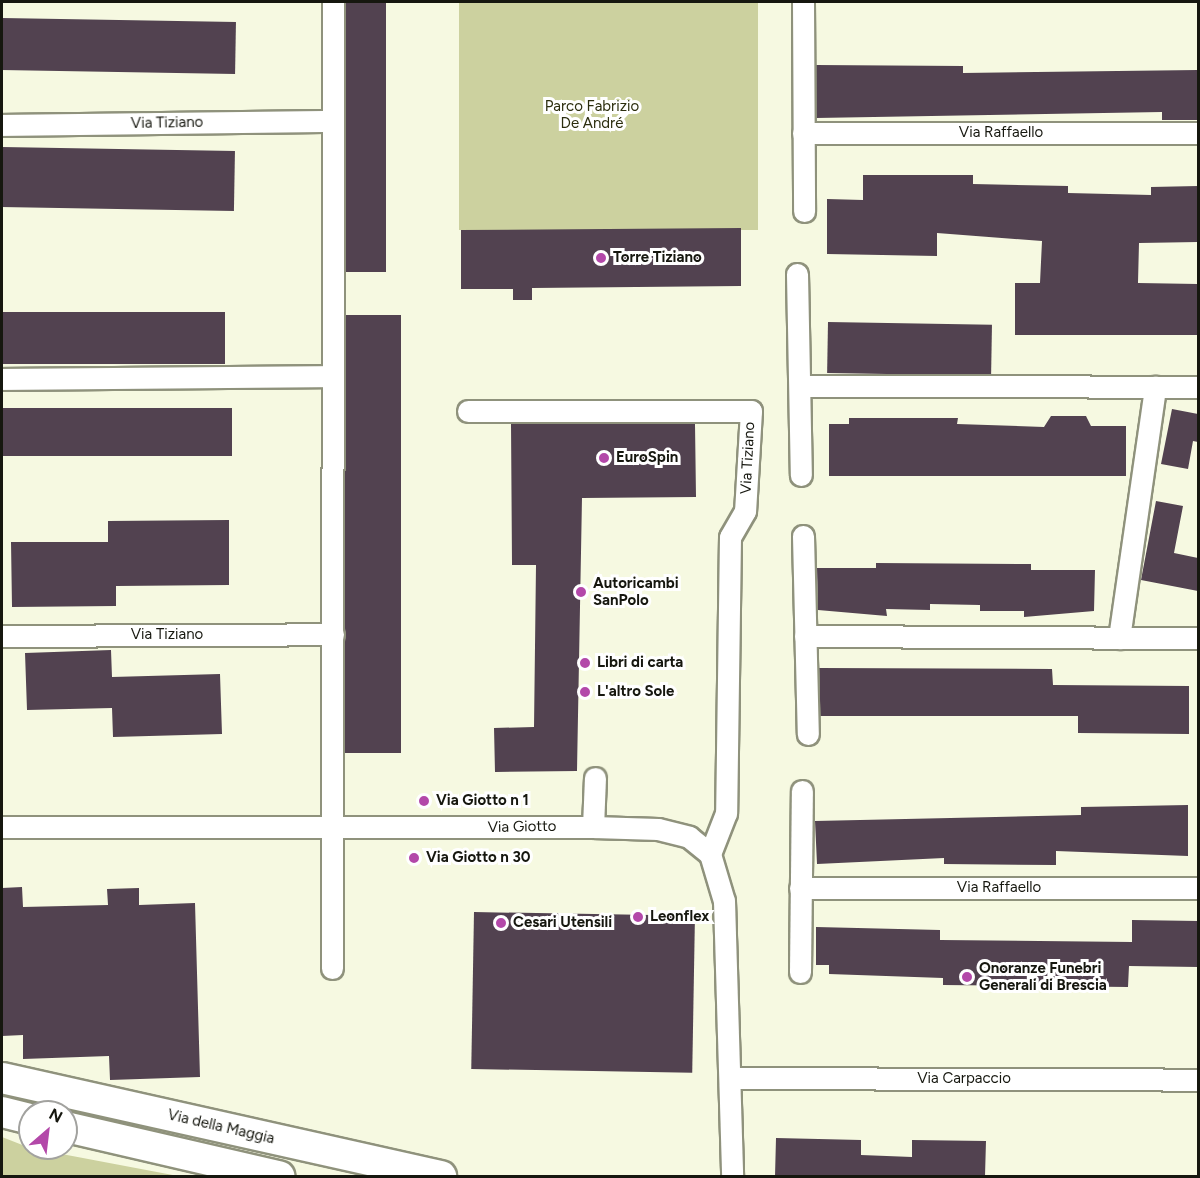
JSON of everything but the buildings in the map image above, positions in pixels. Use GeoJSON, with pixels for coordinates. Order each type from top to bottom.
{"type":"FeatureCollection","features":[{"type":"Feature","properties":{"kind":"street"},"geometry":{"type":"LineString","coordinates":[[332,968],[333,2]]}},
{"type":"Feature","properties":{"kind":"street"},"geometry":{"type":"LineString","coordinates":[[803,2],[804,211]]}},
{"type":"Feature","properties":{"kind":"street","name":"Via Tiziano"},"geometry":{"type":"LineString","coordinates":[[2,124],[333,121]]}},
{"type":"Feature","properties":{"kind":"street","name":"Via Raffaello"},"geometry":{"type":"LineString","coordinates":[[803,133],[1198,133]]}},
{"type":"Feature","properties":{"kind":"street"},"geometry":{"type":"LineString","coordinates":[[797,274],[801,475]]}},
{"type":"Feature","properties":{"kind":"street"},"geometry":{"type":"LineString","coordinates":[[2,379],[333,376]]}},
{"type":"Feature","properties":{"kind":"street"},"geometry":{"type":"LineString","coordinates":[[800,386],[1198,387]]}},
{"type":"Feature","properties":{"kind":"street"},"geometry":{"type":"LineString","coordinates":[[1119,638],[1155,387]]}},
{"type":"Feature","properties":{"kind":"street","name":"Via Tiziano"},"geometry":{"type":"LineString","coordinates":[[468,411],[751,411],[745,511],[730,537],[726,813],[710,854]]}},
{"type":"Feature","properties":{"kind":"street"},"geometry":{"type":"LineString","coordinates":[[803,536],[808,734]]}},
{"type":"Feature","properties":{"kind":"street","name":"Via Tiziano"},"geometry":{"type":"LineString","coordinates":[[2,636],[333,634]]}},
{"type":"Feature","properties":{"kind":"street"},"geometry":{"type":"LineString","coordinates":[[805,636],[1198,638]]}},
{"type":"Feature","properties":{"kind":"street"},"geometry":{"type":"LineString","coordinates":[[593,827],[595,778]]}},
{"type":"Feature","properties":{"kind":"street"},"geometry":{"type":"LineString","coordinates":[[800,972],[802,791]]}},
{"type":"Feature","properties":{"kind":"street","name":"Via Giotto"},"geometry":{"type":"LineString","coordinates":[[2,827],[333,829],[593,827],[658,829],[689,837],[710,854]]}},
{"type":"Feature","properties":{"kind":"street"},"geometry":{"type":"LineString","coordinates":[[710,854],[724,901],[732,1176]]}},
{"type":"Feature","properties":{"kind":"street","name":"Via Raffaello"},"geometry":{"type":"LineString","coordinates":[[800,888],[1198,888]]}},
{"type":"Feature","properties":{"kind":"street","name":"Via della Maggia"},"geometry":{"type":"LineString","coordinates":[[2,1078],[441,1176]]}},
{"type":"Feature","properties":{"kind":"street","name":"Via Carpaccio"},"geometry":{"type":"LineString","coordinates":[[730,1078],[1198,1080]]}},
{"type":"Feature","properties":{"kind":"street"},"geometry":{"type":"LineString","coordinates":[[2,1112],[18,1116]]}},
{"type":"Feature","properties":{"kind":"street"},"geometry":{"type":"LineString","coordinates":[[78,1130],[279,1176]]}},
{"type":"Feature","properties":{"kind":"green space","name":"Parco Fabrizio De André"},"geometry":{"type":"Polygon","coordinates":[[[459,2],[758,2],[758,230],[459,230],[459,2]]]}},
{"type":"Feature","properties":{"kind":"green space"},"geometry":{"type":"Polygon","coordinates":[[[2,1137],[18,1143],[18,1160],[78,1160],[78,1157],[178,1176],[2,1176],[2,1137]]]}},
{"type":"Feature","properties":{"kind":"place","name":"Torre Tiziano"},"geometry":{"type":"Point","coordinates":[601,258]}},
{"type":"Feature","properties":{"kind":"place","name":"EuroSpin"},"geometry":{"type":"Point","coordinates":[604,458]}},
{"type":"Feature","properties":{"kind":"place","name":"Autoricambi SanPolo"},"geometry":{"type":"Point","coordinates":[581,592]}},
{"type":"Feature","properties":{"kind":"place","name":"Libri di carta"},"geometry":{"type":"Point","coordinates":[585,663]}},
{"type":"Feature","properties":{"kind":"place","name":"L'altro Sole"},"geometry":{"type":"Point","coordinates":[585,692]}},
{"type":"Feature","properties":{"kind":"place","name":"Via Giotto n 1"},"geometry":{"type":"Point","coordinates":[424,801]}},
{"type":"Feature","properties":{"kind":"place","name":"Via Giotto n 30"},"geometry":{"type":"Point","coordinates":[414,858]}},
{"type":"Feature","properties":{"kind":"place","name":"Leonflex"},"geometry":{"type":"Point","coordinates":[638,917]}},
{"type":"Feature","properties":{"kind":"place","name":"Cesari Utensili"},"geometry":{"type":"Point","coordinates":[501,923]}},
{"type":"Feature","properties":{"kind":"place","name":"Onoranze Funebri Generali di Brescia"},"geometry":{"type":"Point","coordinates":[967,977]}}]}
